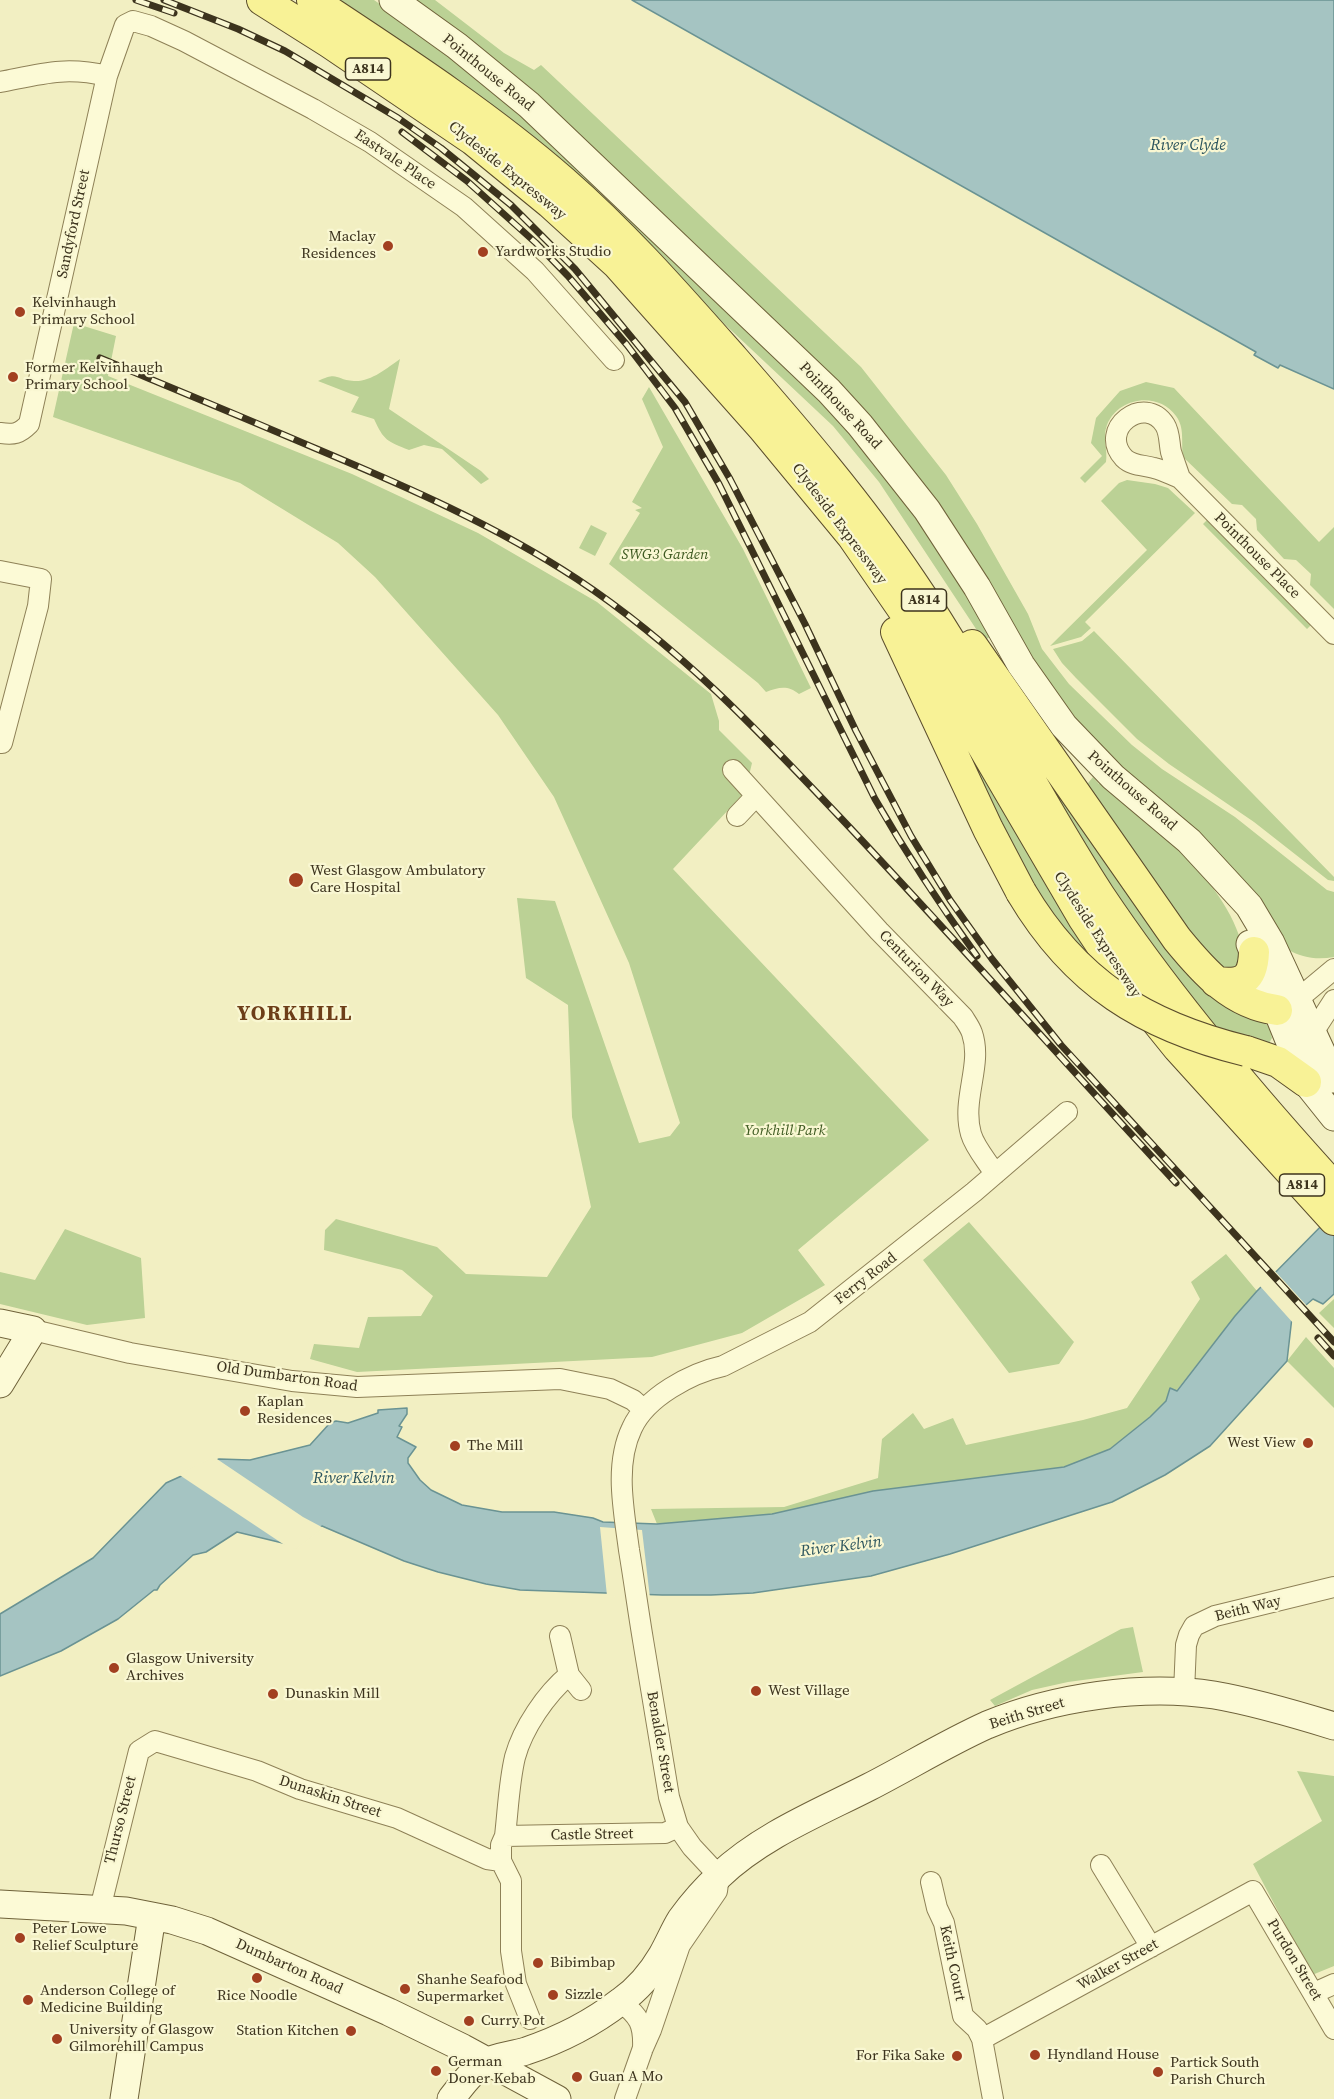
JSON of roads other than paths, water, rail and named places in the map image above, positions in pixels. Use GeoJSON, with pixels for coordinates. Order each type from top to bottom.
{"type":"FeatureCollection","features":[{"type":"Feature","properties":{"kind":"main road","name":"Clydeside Expressway"},"geometry":{"type":"LineString","coordinates":[[262,0],[330,42],[473,140],[550,203],[618,265],[762,427],[852,536],[903,610],[1083,918],[1128,986],[1178,1048],[1279,1143],[1334,1187]]}},
{"type":"Feature","properties":{"kind":"main road","name":"Clydeside Expressway"},"geometry":{"type":"LineString","coordinates":[[312,0],[489,121],[571,188],[619,232],[792,426],[846,491],[915,585],[1051,817],[1101,896],[1334,1220]]}},
{"type":"Feature","properties":{"kind":"main road","name":"A814"},"geometry":{"type":"LineString","coordinates":[[672,290],[806,416],[870,492],[928,575],[976,651],[1177,939],[1202,969],[1225,989],[1251,1004],[1287,1004]]}},
{"type":"Feature","properties":{"kind":"main road","name":"A814"},"geometry":{"type":"LineString","coordinates":[[852,536],[988,829],[1021,892],[1046,930],[1076,965],[1123,1001],[1166,1026],[1212,1042],[1280,1049],[1320,1080]]}},
{"type":"Feature","properties":{"kind":"main road"},"geometry":{"type":"LineString","coordinates":[[1216,982],[1230,984],[1246,977],[1252,971],[1254,952]]}},
{"type":"Feature","properties":{"kind":"street","name":"Pointhouse Road"},"geometry":{"type":"LineString","coordinates":[[393,0],[457,46],[529,105],[829,391],[867,433],[927,510],[977,587],[1021,665],[1064,726],[1113,777],[1189,841],[1249,906],[1271,943],[1287,1004]]}},
{"type":"Feature","properties":{"kind":"street","name":"Sandyford Street"},"geometry":{"type":"LineString","coordinates":[[0,433],[15,435],[29,424],[107,76],[125,25],[133,21]]}},
{"type":"Feature","properties":{"kind":"street","name":"Eastvale Place"},"geometry":{"type":"LineString","coordinates":[[133,21],[151,26],[184,41],[314,109],[370,142],[465,207],[535,271],[614,360]]}},
{"type":"Feature","properties":{"kind":"street"},"geometry":{"type":"LineString","coordinates":[[0,82],[63,70],[87,71],[107,76]]}},
{"type":"Feature","properties":{"kind":"street","name":"Pointhouse Place"},"geometry":{"type":"LineString","coordinates":[[1180,478],[1334,634]]}},
{"type":"Feature","properties":{"kind":"street"},"geometry":{"type":"LineString","coordinates":[[0,571],[41,579],[38,606],[1,743]]}},
{"type":"Feature","properties":{"kind":"street","name":"Centurion Way"},"geometry":{"type":"LineString","coordinates":[[732,770],[879,931],[963,1017],[972,1032],[976,1058],[970,1083],[968,1110],[971,1136],[995,1174]]}},
{"type":"Feature","properties":{"kind":"street"},"geometry":{"type":"LineString","coordinates":[[737,816],[756,796]]}},
{"type":"Feature","properties":{"kind":"street","name":"Pointhouse Road"},"geometry":{"type":"LineString","coordinates":[[1218,874],[1254,952],[1287,1004]]}},
{"type":"Feature","properties":{"kind":"street"},"geometry":{"type":"LineString","coordinates":[[1280,1049],[1287,1004],[1334,969]]}},
{"type":"Feature","properties":{"kind":"street"},"geometry":{"type":"LineString","coordinates":[[1280,1049],[1334,1000]]}},
{"type":"Feature","properties":{"kind":"street"},"geometry":{"type":"LineString","coordinates":[[1280,1049],[1320,1080],[1334,1117]]}},
{"type":"Feature","properties":{"kind":"street","name":"Ferry Road"},"geometry":{"type":"LineString","coordinates":[[643,1409],[658,1396],[708,1369],[723,1366],[810,1323],[995,1174],[1067,1112]]}},
{"type":"Feature","properties":{"kind":"street","name":"Old Dumbarton Road"},"geometry":{"type":"LineString","coordinates":[[0,1323],[129,1353],[292,1381],[357,1387],[560,1379],[610,1389],[633,1400],[643,1409]]}},
{"type":"Feature","properties":{"kind":"street"},"geometry":{"type":"LineString","coordinates":[[0,1384],[33,1330]]}},
{"type":"Feature","properties":{"kind":"street","name":"Benalder Street"},"geometry":{"type":"LineString","coordinates":[[643,1409],[631,1428],[622,1464],[622,1486],[636,1599],[669,1797],[678,1827],[692,1847],[719,1876]]}},
{"type":"Feature","properties":{"kind":"street","name":"Beith Way"},"geometry":{"type":"LineString","coordinates":[[1184,1692],[1186,1645],[1194,1626],[1215,1616],[1334,1587]]}},
{"type":"Feature","properties":{"kind":"street"},"geometry":{"type":"LineString","coordinates":[[530,2019],[516,1984],[511,1951],[511,1881],[501,1861],[501,1845],[505,1836],[515,1756],[527,1729],[545,1699],[556,1686],[575,1682],[560,1636]]}},
{"type":"Feature","properties":{"kind":"street","name":"Beith Street"},"geometry":{"type":"LineString","coordinates":[[488,2061],[524,2052],[543,2044],[575,2029],[621,2002],[650,1973],[681,1919],[719,1876],[743,1856],[782,1832],[984,1726],[1051,1705],[1095,1696],[1184,1692],[1236,1699],[1334,1726]]}},
{"type":"Feature","properties":{"kind":"street","name":"Dunaskin Street"},"geometry":{"type":"LineString","coordinates":[[155,1741],[257,1771],[300,1789],[398,1818],[487,1859],[501,1861]]}},
{"type":"Feature","properties":{"kind":"street","name":"Thurso Street"},"geometry":{"type":"LineString","coordinates":[[100,1908],[139,1751],[155,1741]]}},
{"type":"Feature","properties":{"kind":"street","name":"Castle Street"},"geometry":{"type":"LineString","coordinates":[[505,1836],[665,1833],[678,1827]]}},
{"type":"Feature","properties":{"kind":"street"},"geometry":{"type":"LineString","coordinates":[[1101,1865],[1151,1947]]}},
{"type":"Feature","properties":{"kind":"street"},"geometry":{"type":"LineString","coordinates":[[625,2099],[680,1945],[717,1891],[719,1876]]}},
{"type":"Feature","properties":{"kind":"street","name":"Keith Court"},"geometry":{"type":"LineString","coordinates":[[932,1882],[937,1908],[944,1923],[963,2016],[977,2029],[982,2039]]}},
{"type":"Feature","properties":{"kind":"street","name":"Walker Street"},"geometry":{"type":"LineString","coordinates":[[982,2039],[1253,1891]]}},
{"type":"Feature","properties":{"kind":"street","name":"Purdon Street"},"geometry":{"type":"LineString","coordinates":[[1253,1891],[1334,2029]]}},
{"type":"Feature","properties":{"kind":"street","name":"Dumbarton Road"},"geometry":{"type":"LineString","coordinates":[[0,1904],[100,1908],[152,1916],[207,1931],[379,2007],[488,2061],[557,2099]]}},
{"type":"Feature","properties":{"kind":"street"},"geometry":{"type":"LineString","coordinates":[[124,2099],[152,1916]]}},
{"type":"Feature","properties":{"kind":"street"},"geometry":{"type":"LineString","coordinates":[[1314,1993],[1334,1984]]}},
{"type":"Feature","properties":{"kind":"street"},"geometry":{"type":"LineString","coordinates":[[621,2002],[631,2010],[643,2027],[643,2048]]}},
{"type":"Feature","properties":{"kind":"street"},"geometry":{"type":"LineString","coordinates":[[982,2039],[993,2099]]}},
{"type":"Feature","properties":{"kind":"street"},"geometry":{"type":"LineString","coordinates":[[451,2099],[474,2072],[488,2061]]}},
{"type":"Feature","properties":{"kind":"water","name":"River Clyde"},"geometry":{"type":"Polygon","coordinates":[[[632,0],[1334,0],[1334,389],[1280,365],[1278,368],[1254,355],[1256,352],[632,0]]]}},
{"type":"Feature","properties":{"kind":"water","name":"River Kelvin"},"geometry":{"type":"Polygon","coordinates":[[[1334,1213],[1334,1294],[1323,1304],[1313,1299],[1292,1317],[1287,1361],[1210,1446],[1165,1475],[1112,1502],[950,1554],[871,1576],[753,1593],[711,1595],[520,1590],[438,1572],[404,1561],[322,1526],[295,1546],[237,1532],[206,1552],[193,1555],[157,1590],[118,1619],[61,1651],[0,1676],[0,1614],[93,1558],[166,1483],[219,1459],[250,1460],[310,1445],[330,1423],[336,1421],[348,1423],[378,1413],[378,1410],[407,1408],[407,1414],[399,1426],[402,1427],[397,1437],[416,1447],[408,1458],[408,1463],[420,1480],[431,1490],[462,1505],[502,1512],[554,1512],[593,1518],[603,1522],[657,1524],[772,1514],[873,1491],[1064,1467],[1110,1449],[1150,1417],[1166,1401],[1170,1388],[1177,1391],[1257,1291],[1334,1213]]]}},
{"type":"Feature","properties":{"kind":"railway"},"geometry":{"type":"LineString","coordinates":[[136,0],[174,13]]}},
{"type":"Feature","properties":{"kind":"railway"},"geometry":{"type":"LineString","coordinates":[[164,0],[238,29],[285,51],[398,118],[441,148],[511,205],[575,269],[685,402],[730,479],[911,836],[950,900],[992,959],[1061,1045],[1334,1342]]}},
{"type":"Feature","properties":{"kind":"railway"},"geometry":{"type":"LineString","coordinates":[[402,132],[467,181],[536,243],[568,276],[627,345],[675,408],[719,484],[875,799],[924,879],[977,956]]}},
{"type":"Feature","properties":{"kind":"railway"},"geometry":{"type":"LineString","coordinates":[[100,358],[351,463],[450,508],[546,559],[616,606],[688,665],[788,763],[934,918],[1176,1183]]}},
{"type":"Feature","properties":{"kind":"railway"},"geometry":{"type":"LineString","coordinates":[[1318,1338],[1334,1356]]}},
{"type":"Feature","properties":{"kind":"place","name":"Maclay Residences"},"geometry":{"type":"Point","coordinates":[388,246]}},
{"type":"Feature","properties":{"kind":"place","name":"Yardworks Studio"},"geometry":{"type":"Point","coordinates":[483,252]}},
{"type":"Feature","properties":{"kind":"place","name":"Kelvinhaugh Primary School"},"geometry":{"type":"Point","coordinates":[20,312]}},
{"type":"Feature","properties":{"kind":"place","name":"Former Kelvinhaugh Primary School"},"geometry":{"type":"Point","coordinates":[13,377]}},
{"type":"Feature","properties":{"kind":"place","name":"West Glasgow Ambulatory Care Hospital"},"geometry":{"type":"Point","coordinates":[296,880]}},
{"type":"Feature","properties":{"kind":"place","name":"Kaplan Residences"},"geometry":{"type":"Point","coordinates":[245,1411]}},
{"type":"Feature","properties":{"kind":"place","name":"West View"},"geometry":{"type":"Point","coordinates":[1308,1443]}},
{"type":"Feature","properties":{"kind":"place","name":"The Mill"},"geometry":{"type":"Point","coordinates":[455,1446]}},
{"type":"Feature","properties":{"kind":"place","name":"Glasgow University Archives"},"geometry":{"type":"Point","coordinates":[114,1668]}},
{"type":"Feature","properties":{"kind":"place","name":"West Village"},"geometry":{"type":"Point","coordinates":[756,1691]}},
{"type":"Feature","properties":{"kind":"place","name":"Dunaskin Mill"},"geometry":{"type":"Point","coordinates":[273,1694]}},
{"type":"Feature","properties":{"kind":"place","name":"Peter Lowe Relief Sculpture"},"geometry":{"type":"Point","coordinates":[20,1938]}},
{"type":"Feature","properties":{"kind":"place","name":"Bibimbap"},"geometry":{"type":"Point","coordinates":[538,1963]}},
{"type":"Feature","properties":{"kind":"place","name":"Rice Noodle"},"geometry":{"type":"Point","coordinates":[257,1978]}},
{"type":"Feature","properties":{"kind":"place","name":"Shanhe Seafood Supermarket"},"geometry":{"type":"Point","coordinates":[405,1989]}},
{"type":"Feature","properties":{"kind":"place","name":"Sizzle"},"geometry":{"type":"Point","coordinates":[553,1995]}},
{"type":"Feature","properties":{"kind":"place","name":"Anderson College of Medicine Building"},"geometry":{"type":"Point","coordinates":[28,2000]}},
{"type":"Feature","properties":{"kind":"place","name":"Curry Pot"},"geometry":{"type":"Point","coordinates":[469,2021]}},
{"type":"Feature","properties":{"kind":"place","name":"Station Kitchen"},"geometry":{"type":"Point","coordinates":[351,2031]}},
{"type":"Feature","properties":{"kind":"place","name":"University of Glasgow Gilmorehill Campus"},"geometry":{"type":"Point","coordinates":[57,2039]}},
{"type":"Feature","properties":{"kind":"place","name":"Hyndland House"},"geometry":{"type":"Point","coordinates":[1035,2055]}},
{"type":"Feature","properties":{"kind":"place","name":"For Fika Sake"},"geometry":{"type":"Point","coordinates":[957,2056]}},
{"type":"Feature","properties":{"kind":"place","name":"German Doner Kebab"},"geometry":{"type":"Point","coordinates":[436,2071]}},
{"type":"Feature","properties":{"kind":"place","name":"Partick South Parish Church"},"geometry":{"type":"Point","coordinates":[1158,2072]}},
{"type":"Feature","properties":{"kind":"place","name":"Guan A Mo"},"geometry":{"type":"Point","coordinates":[577,2077]}},
{"type":"Feature","properties":{"kind":"district","name":"YORKHILL"},"geometry":{"type":"Point","coordinates":[295,1015]}},
{"type":"Feature","properties":{"kind":"park label","name":"SWG3 Garden"},"geometry":{"type":"Point","coordinates":[665,555]}},
{"type":"Feature","properties":{"kind":"park label","name":"Yorkhill Park"},"geometry":{"type":"Point","coordinates":[785,1131]}}]}
